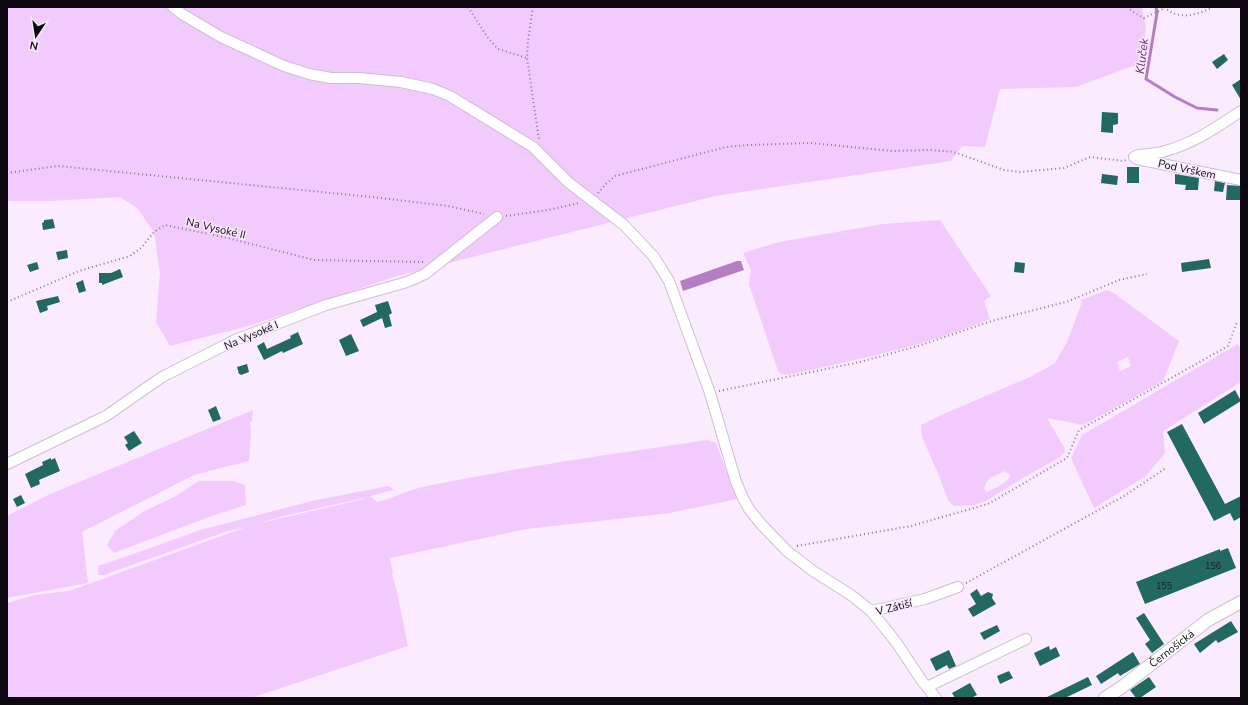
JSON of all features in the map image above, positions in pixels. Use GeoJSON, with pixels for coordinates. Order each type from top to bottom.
{"type":"FeatureCollection","features":[{"type":"Feature","properties":{"kind":"street"},"geometry":{"type":"LineString","coordinates":[[174,7],[182,14],[221,37],[284,66],[309,74],[331,78],[359,78],[401,82],[433,89],[450,96],[533,147],[568,182],[624,224],[654,257],[663,270],[676,297],[710,393],[736,482],[743,498],[754,516],[787,551],[813,571],[851,595],[871,611]]}},
{"type":"Feature","properties":{"kind":"street"},"geometry":{"type":"LineString","coordinates":[[1134,157],[1138,155],[1165,151],[1189,142],[1219,126],[1241,111]]}},
{"type":"Feature","properties":{"kind":"street","name":"Pod Vrškem"},"geometry":{"type":"LineString","coordinates":[[1134,157],[1137,159],[1241,180]]}},
{"type":"Feature","properties":{"kind":"street","name":"Na Vysoké I"},"geometry":{"type":"LineString","coordinates":[[7,464],[106,416],[162,377],[235,340],[326,305],[407,282],[425,274],[497,217]]}},
{"type":"Feature","properties":{"kind":"street","name":"V Zátiší"},"geometry":{"type":"LineString","coordinates":[[936,698],[896,642],[871,611],[925,599],[958,588]]}},
{"type":"Feature","properties":{"kind":"street","name":"Černošická"},"geometry":{"type":"LineString","coordinates":[[1105,698],[1122,687],[1208,620],[1241,602]]}},
{"type":"Feature","properties":{"kind":"street"},"geometry":{"type":"LineString","coordinates":[[927,687],[1026,639]]}},
{"type":"Feature","properties":{"kind":"path"},"geometry":{"type":"LineString","coordinates":[[468,7],[488,38],[498,49],[527,58]]}},
{"type":"Feature","properties":{"kind":"path"},"geometry":{"type":"LineString","coordinates":[[533,7],[527,58],[540,144]]}},
{"type":"Feature","properties":{"kind":"path"},"geometry":{"type":"LineString","coordinates":[[1127,7],[1144,18],[1164,8],[1176,15],[1184,16],[1194,15],[1213,7]]}},
{"type":"Feature","properties":{"kind":"path"},"geometry":{"type":"LineString","coordinates":[[7,173],[66,166],[372,197],[448,206],[497,217],[548,210],[592,200],[615,176],[726,147],[748,144],[811,144],[892,151],[931,150],[954,152],[1004,170],[1020,172],[1064,168],[1090,157],[1123,161],[1134,157]]}},
{"type":"Feature","properties":{"kind":"path","name":"Na Vysoké II"},"geometry":{"type":"LineString","coordinates":[[7,302],[79,271],[130,256],[141,248],[154,232],[165,225],[228,238],[314,260],[441,262]]}},
{"type":"Feature","properties":{"kind":"path"},"geometry":{"type":"LineString","coordinates":[[710,393],[860,362],[950,336],[992,321],[1068,301],[1119,280],[1146,274]]}},
{"type":"Feature","properties":{"kind":"path"},"geometry":{"type":"LineString","coordinates":[[787,551],[796,546],[911,526],[988,504],[1067,458],[1079,430],[1228,346],[1237,322]]}},
{"type":"Feature","properties":{"kind":"path"},"geometry":{"type":"LineString","coordinates":[[958,588],[1124,496],[1166,468]]}},
{"type":"Feature","properties":{"kind":"shaded area"},"geometry":{"type":"Polygon","coordinates":[[[7,7],[1142,7],[1146,27],[1141,63],[1076,87],[1000,89],[985,147],[962,146],[951,161],[715,196],[397,276],[252,325],[170,346],[156,322],[160,273],[154,232],[137,208],[120,197],[49,201],[7,201],[7,7]]]}},
{"type":"Feature","properties":{"kind":"shaded area"},"geometry":{"type":"Polygon","coordinates":[[[940,220],[991,296],[984,301],[990,319],[941,337],[864,358],[787,375],[781,374],[778,371],[749,284],[751,270],[743,253],[779,242],[883,224],[940,220]]]}},
{"type":"Feature","properties":{"kind":"shaded area"},"geometry":{"type":"Polygon","coordinates":[[[737,261],[741,261],[744,270],[683,291],[680,281],[737,261]]]}},
{"type":"Feature","properties":{"kind":"shaded area"},"geometry":{"type":"Polygon","coordinates":[[[1107,290],[1115,294],[1179,341],[1163,381],[1083,425],[1047,418],[1064,447],[1065,452],[1060,457],[986,501],[974,505],[954,506],[948,500],[922,437],[921,425],[1032,376],[1055,363],[1067,342],[1082,302],[1081,300],[1107,290]],[[1128,357],[1117,362],[1120,371],[1131,366],[1128,357]],[[1005,471],[987,481],[984,488],[986,492],[1008,480],[1010,477],[1009,474],[1005,471]]]}},
{"type":"Feature","properties":{"kind":"shaded area"},"geometry":{"type":"Polygon","coordinates":[[[1238,344],[1241,349],[1241,382],[1163,431],[1165,453],[1146,476],[1094,508],[1071,458],[1082,435],[1238,344]]]}},
{"type":"Feature","properties":{"kind":"shaded area"},"geometry":{"type":"Polygon","coordinates":[[[253,410],[252,422],[250,422],[251,432],[249,461],[194,475],[82,532],[88,583],[7,598],[7,516],[48,495],[253,410]]]}},
{"type":"Feature","properties":{"kind":"shaded area"},"geometry":{"type":"Polygon","coordinates":[[[707,440],[716,443],[737,499],[670,513],[527,529],[390,558],[392,574],[408,646],[251,698],[7,698],[7,603],[35,595],[69,591],[246,527],[225,532],[104,575],[98,575],[98,566],[200,530],[316,500],[389,486],[394,490],[370,496],[377,502],[421,487],[462,479],[567,461],[707,440]],[[364,499],[284,516],[256,524],[364,499]]]}},
{"type":"Feature","properties":{"kind":"shaded area"},"geometry":{"type":"Polygon","coordinates":[[[199,481],[234,481],[245,485],[246,505],[209,517],[114,553],[107,545],[115,531],[143,512],[176,496],[199,481]]]}},
{"type":"Feature","properties":{"kind":"building"},"geometry":{"type":"Polygon","coordinates":[[[1224,54],[1228,60],[1217,69],[1212,62],[1224,54]]]}},
{"type":"Feature","properties":{"kind":"building"},"geometry":{"type":"Polygon","coordinates":[[[1241,79],[1241,100],[1232,85],[1241,79]]]}},
{"type":"Feature","properties":{"kind":"building"},"geometry":{"type":"Polygon","coordinates":[[[1102,112],[1118,113],[1118,124],[1113,125],[1113,133],[1101,132],[1102,112]]]}},
{"type":"Feature","properties":{"kind":"building"},"geometry":{"type":"Polygon","coordinates":[[[1127,167],[1139,167],[1139,183],[1127,183],[1127,167]]]}},
{"type":"Feature","properties":{"kind":"building"},"geometry":{"type":"Polygon","coordinates":[[[1102,174],[1118,176],[1117,185],[1101,183],[1102,174]]]}},
{"type":"Feature","properties":{"kind":"building"},"geometry":{"type":"Polygon","coordinates":[[[1175,174],[1199,178],[1198,190],[1185,190],[1186,185],[1175,184],[1175,174]]]}},
{"type":"Feature","properties":{"kind":"building"},"geometry":{"type":"Polygon","coordinates":[[[1215,181],[1225,183],[1223,192],[1214,191],[1215,181]]]}},
{"type":"Feature","properties":{"kind":"building"},"geometry":{"type":"Polygon","coordinates":[[[1227,185],[1241,186],[1241,200],[1226,200],[1227,185]]]}},
{"type":"Feature","properties":{"kind":"building"},"geometry":{"type":"Polygon","coordinates":[[[53,219],[55,228],[43,230],[42,223],[44,220],[53,219]]]}},
{"type":"Feature","properties":{"kind":"building"},"geometry":{"type":"Polygon","coordinates":[[[67,250],[68,258],[58,260],[56,252],[67,250]]]}},
{"type":"Feature","properties":{"kind":"building"},"geometry":{"type":"Polygon","coordinates":[[[1209,259],[1211,268],[1182,272],[1181,263],[1209,259]]]}},
{"type":"Feature","properties":{"kind":"building"},"geometry":{"type":"Polygon","coordinates":[[[37,262],[39,269],[30,272],[27,265],[37,262]]]}},
{"type":"Feature","properties":{"kind":"building"},"geometry":{"type":"Polygon","coordinates":[[[1015,262],[1025,263],[1024,273],[1014,272],[1015,262]]]}},
{"type":"Feature","properties":{"kind":"building"},"geometry":{"type":"Polygon","coordinates":[[[120,269],[123,277],[102,285],[102,283],[99,283],[99,273],[111,273],[120,269]]]}},
{"type":"Feature","properties":{"kind":"building"},"geometry":{"type":"Polygon","coordinates":[[[83,280],[86,291],[79,293],[76,283],[83,280]]]}},
{"type":"Feature","properties":{"kind":"building"},"geometry":{"type":"Polygon","coordinates":[[[58,296],[60,302],[47,306],[48,310],[40,313],[36,301],[58,296]]]}},
{"type":"Feature","properties":{"kind":"building"},"geometry":{"type":"Polygon","coordinates":[[[388,301],[392,313],[389,315],[392,326],[385,328],[382,318],[363,327],[360,320],[377,312],[375,305],[388,301]]]}},
{"type":"Feature","properties":{"kind":"building"},"geometry":{"type":"Polygon","coordinates":[[[298,332],[303,344],[283,353],[282,351],[264,360],[257,346],[264,342],[267,349],[291,338],[290,336],[298,332]]]}},
{"type":"Feature","properties":{"kind":"building"},"geometry":{"type":"Polygon","coordinates":[[[351,334],[359,351],[346,356],[339,340],[351,334]]]}},
{"type":"Feature","properties":{"kind":"building"},"geometry":{"type":"Polygon","coordinates":[[[247,364],[249,372],[241,375],[239,374],[237,367],[247,364]]]}},
{"type":"Feature","properties":{"kind":"building"},"geometry":{"type":"Polygon","coordinates":[[[1235,390],[1241,401],[1204,424],[1198,413],[1235,390]]]}},
{"type":"Feature","properties":{"kind":"building"},"geometry":{"type":"Polygon","coordinates":[[[216,406],[221,419],[213,422],[208,410],[216,406]]]}},
{"type":"Feature","properties":{"kind":"building"},"geometry":{"type":"Polygon","coordinates":[[[1182,424],[1225,504],[1241,496],[1241,517],[1234,521],[1230,513],[1214,521],[1167,432],[1182,424]]]}},
{"type":"Feature","properties":{"kind":"building"},"geometry":{"type":"Polygon","coordinates":[[[134,431],[142,443],[129,451],[125,445],[128,443],[124,437],[134,431]]]}},
{"type":"Feature","properties":{"kind":"building"},"geometry":{"type":"Polygon","coordinates":[[[51,458],[51,460],[55,458],[60,471],[39,480],[40,484],[31,488],[25,474],[43,465],[42,462],[51,458]]]}},
{"type":"Feature","properties":{"kind":"building"},"geometry":{"type":"Polygon","coordinates":[[[21,495],[25,503],[17,507],[13,499],[21,495]]]}},
{"type":"Feature","properties":{"kind":"building"},"geometry":{"type":"Polygon","coordinates":[[[1228,548],[1236,568],[1145,604],[1136,582],[1220,549],[1220,551],[1228,548]]]}},
{"type":"Feature","properties":{"kind":"building"},"geometry":{"type":"Polygon","coordinates":[[[977,589],[981,596],[988,592],[993,594],[992,598],[996,604],[973,617],[968,609],[976,604],[970,594],[977,589]]]}},
{"type":"Feature","properties":{"kind":"building"},"geometry":{"type":"Polygon","coordinates":[[[1144,613],[1164,644],[1152,653],[1145,644],[1150,640],[1136,618],[1144,613]]]}},
{"type":"Feature","properties":{"kind":"building"},"geometry":{"type":"Polygon","coordinates":[[[1231,621],[1238,632],[1218,643],[1216,640],[1200,653],[1194,644],[1231,621]]]}},
{"type":"Feature","properties":{"kind":"building"},"geometry":{"type":"Polygon","coordinates":[[[997,625],[1000,631],[984,640],[980,633],[997,625]]]}},
{"type":"Feature","properties":{"kind":"building"},"geometry":{"type":"Polygon","coordinates":[[[1049,646],[1050,650],[1056,647],[1060,656],[1040,666],[1034,653],[1049,646]]]}},
{"type":"Feature","properties":{"kind":"building"},"geometry":{"type":"Polygon","coordinates":[[[949,650],[956,666],[949,669],[947,665],[936,671],[930,659],[949,650]]]}},
{"type":"Feature","properties":{"kind":"building"},"geometry":{"type":"Polygon","coordinates":[[[1133,652],[1140,664],[1120,676],[1118,673],[1101,684],[1096,676],[1133,652]]]}},
{"type":"Feature","properties":{"kind":"building"},"geometry":{"type":"Polygon","coordinates":[[[1009,671],[1013,678],[1000,684],[997,676],[1009,671]]]}},
{"type":"Feature","properties":{"kind":"building"},"geometry":{"type":"Polygon","coordinates":[[[1088,677],[1092,685],[1065,698],[1045,698],[1088,677]]]}},
{"type":"Feature","properties":{"kind":"building"},"geometry":{"type":"Polygon","coordinates":[[[1149,677],[1156,687],[1140,698],[1136,698],[1130,690],[1149,677]]]}},
{"type":"Feature","properties":{"kind":"building"},"geometry":{"type":"Polygon","coordinates":[[[970,683],[977,695],[971,698],[955,698],[952,693],[970,683]]]}},
{"type":"Feature","properties":{"kind":"waterway","name":"Kluček"},"geometry":{"type":"LineString","coordinates":[[1156,7],[1157,13],[1146,79],[1175,97],[1197,108],[1217,110]]}}]}
